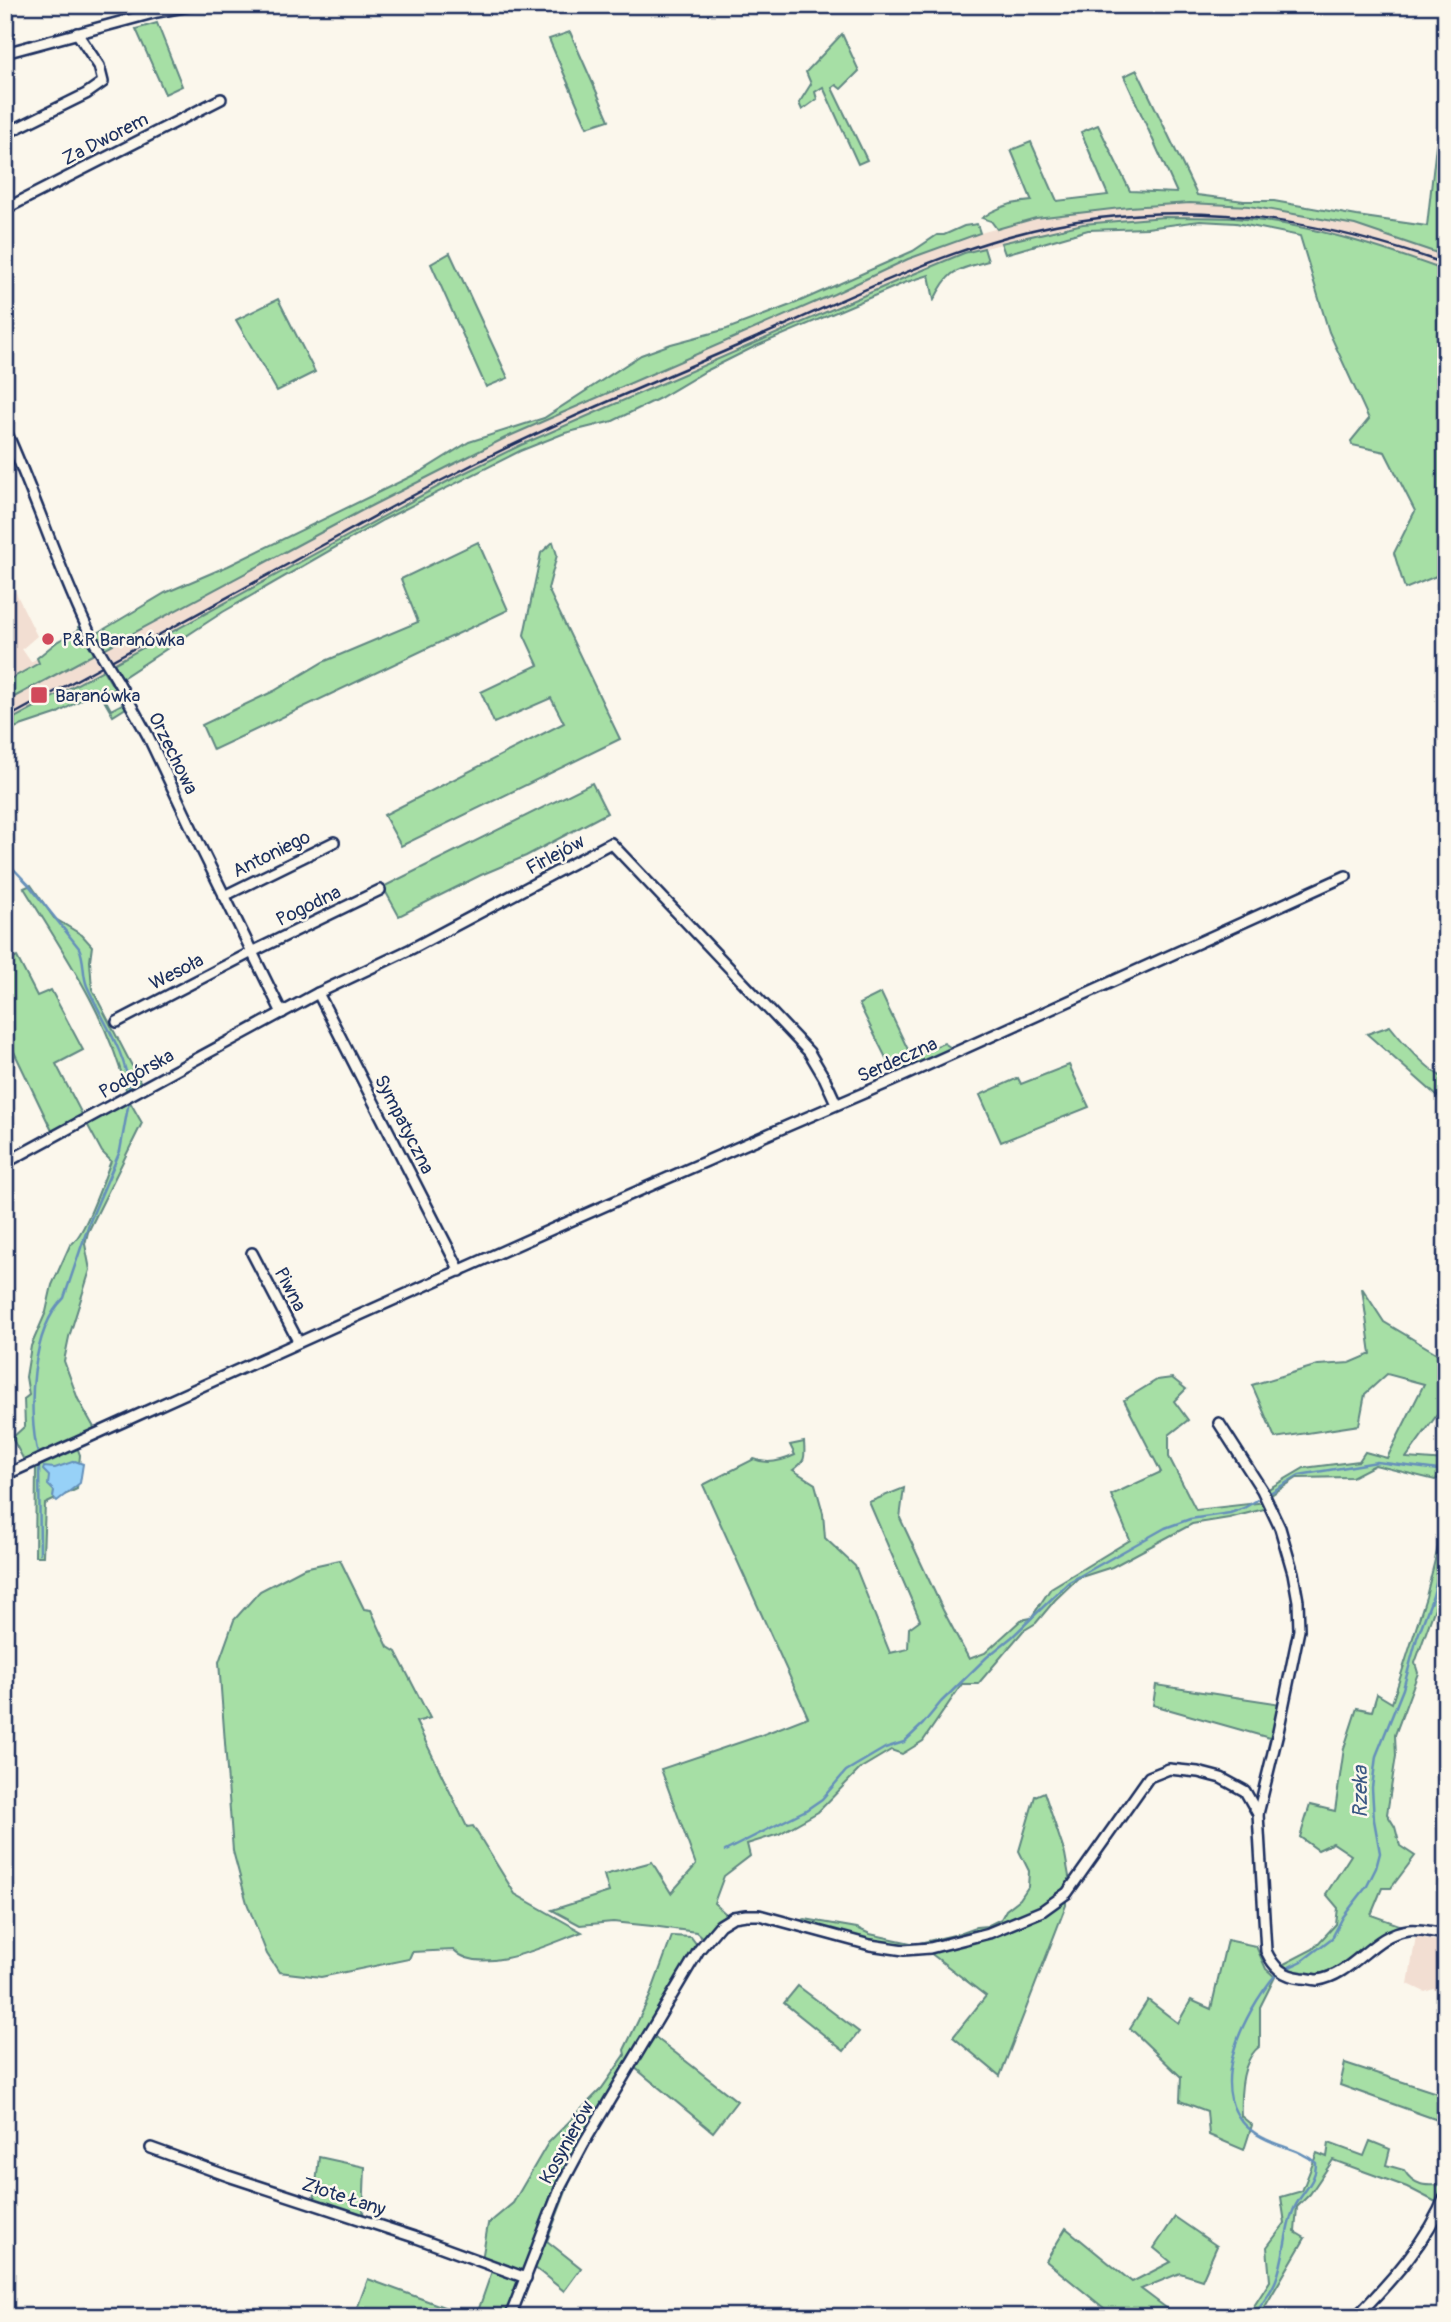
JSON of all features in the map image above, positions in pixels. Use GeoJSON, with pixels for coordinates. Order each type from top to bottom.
{"type":"FeatureCollection","features":[{"type":"Feature","properties":{"kind":"street"},"geometry":{"type":"LineString","coordinates":[[5,53],[157,12],[194,5]]}},
{"type":"Feature","properties":{"kind":"street"},"geometry":{"type":"LineString","coordinates":[[5,134],[86,94],[103,82],[99,66],[77,33]]}},
{"type":"Feature","properties":{"kind":"street","name":"Za Dworem"},"geometry":{"type":"LineString","coordinates":[[5,209],[221,99]]}},
{"type":"Feature","properties":{"kind":"street","name":"Orzechowa"},"geometry":{"type":"LineString","coordinates":[[5,429],[35,498],[76,606],[148,736],[282,1013]]}},
{"type":"Feature","properties":{"kind":"street","name":"Antoniego"},"geometry":{"type":"LineString","coordinates":[[224,896],[334,842]]}},
{"type":"Feature","properties":{"kind":"street","name":"Firlejów"},"geometry":{"type":"LineString","coordinates":[[282,1013],[611,844],[809,1052],[836,1103]]}},
{"type":"Feature","properties":{"kind":"street","name":"Serdeczna"},"geometry":{"type":"LineString","coordinates":[[5,1475],[1346,876]]}},
{"type":"Feature","properties":{"kind":"street","name":"Pogodna"},"geometry":{"type":"LineString","coordinates":[[252,952],[380,890]]}},
{"type":"Feature","properties":{"kind":"street","name":"Wesoła"},"geometry":{"type":"LineString","coordinates":[[117,1022],[252,952]]}},
{"type":"Feature","properties":{"kind":"street","name":"Sympatyczna"},"geometry":{"type":"LineString","coordinates":[[318,993],[460,1271]]}},
{"type":"Feature","properties":{"kind":"street","name":"Podgórska"},"geometry":{"type":"LineString","coordinates":[[5,1163],[282,1013]]}},
{"type":"Feature","properties":{"kind":"street","name":"Piwna"},"geometry":{"type":"LineString","coordinates":[[252,1253],[298,1342]]}},
{"type":"Feature","properties":{"kind":"street"},"geometry":{"type":"LineString","coordinates":[[1219,1423],[1262,1490],[1280,1528],[1298,1601],[1299,1630],[1258,1814],[1266,1951],[1270,1961],[1282,1973],[1292,1977],[1318,1980],[1342,1970],[1371,1948],[1407,1930],[1446,1934]]}},
{"type":"Feature","properties":{"kind":"street","name":"Kosynierów"},"geometry":{"type":"LineString","coordinates":[[510,2317],[561,2186],[584,2143],[710,1935],[733,1917],[759,1915],[870,1945],[904,1950],[930,1948],[989,1933],[1042,1911],[1067,1893],[1149,1777],[1169,1769],[1221,1778],[1245,1791],[1258,1814]]}},
{"type":"Feature","properties":{"kind":"street","name":"Złote Łany"},"geometry":{"type":"LineString","coordinates":[[150,2148],[414,2237],[526,2278]]}},
{"type":"Feature","properties":{"kind":"street"},"geometry":{"type":"LineString","coordinates":[[1356,2317],[1410,2257],[1446,2194]]}},
{"type":"Feature","properties":{"kind":"shaded area"},"geometry":{"type":"Polygon","coordinates":[[[1190,203],[1249,206],[1355,225],[1446,256],[1446,271],[1338,236],[1235,218],[1083,224],[964,253],[521,445],[452,479],[113,664],[104,649],[361,511],[505,438],[908,259],[980,233],[1036,218],[1190,203]]]}},
{"type":"Feature","properties":{"kind":"shaded area"},"geometry":{"type":"Polygon","coordinates":[[[15,591],[37,636],[22,649],[31,662],[37,658],[39,662],[5,682],[5,596],[15,591]]]}},
{"type":"Feature","properties":{"kind":"shaded area"},"geometry":{"type":"Polygon","coordinates":[[[94,654],[103,670],[5,723],[5,702],[94,654]]]}},
{"type":"Feature","properties":{"kind":"shaded area"},"geometry":{"type":"Polygon","coordinates":[[[1416,1936],[1446,1943],[1446,1993],[1433,1989],[1425,1992],[1408,1984],[1416,1936]]]}},
{"type":"Feature","properties":{"kind":"green space"},"geometry":{"type":"Polygon","coordinates":[[[157,23],[182,86],[165,94],[136,29],[157,23]]]}},
{"type":"Feature","properties":{"kind":"green space"},"geometry":{"type":"Polygon","coordinates":[[[570,32],[609,120],[587,127],[549,39],[570,32]]]}},
{"type":"Feature","properties":{"kind":"green space"},"geometry":{"type":"Polygon","coordinates":[[[842,34],[859,71],[841,89],[836,85],[832,88],[867,160],[858,164],[823,87],[815,92],[817,99],[802,110],[799,103],[811,84],[806,72],[842,34]]]}},
{"type":"Feature","properties":{"kind":"green space"},"geometry":{"type":"Polygon","coordinates":[[[1137,70],[1197,195],[1244,201],[1274,201],[1427,226],[1436,145],[1446,123],[1446,256],[1355,225],[1249,206],[1190,203],[1129,207],[1036,218],[997,229],[991,221],[982,218],[1006,206],[1032,201],[1011,150],[1031,142],[1057,201],[1108,195],[1081,132],[1098,125],[1130,191],[1177,193],[1124,76],[1137,70]]]}},
{"type":"Feature","properties":{"kind":"green space"},"geometry":{"type":"Polygon","coordinates":[[[1164,217],[1234,218],[1315,230],[1446,271],[1446,572],[1405,589],[1394,553],[1415,511],[1385,452],[1352,445],[1351,441],[1369,419],[1329,332],[1300,236],[1236,223],[1200,221],[1147,228],[1088,230],[1005,254],[1001,243],[1083,224],[1164,217]]]}},
{"type":"Feature","properties":{"kind":"green space"},"geometry":{"type":"Polygon","coordinates":[[[977,224],[980,233],[908,259],[505,438],[361,511],[104,649],[96,634],[165,593],[228,566],[422,471],[469,442],[544,418],[641,355],[727,329],[796,303],[913,251],[937,235],[977,224]]]}},
{"type":"Feature","properties":{"kind":"green space"},"geometry":{"type":"Polygon","coordinates":[[[984,248],[988,261],[949,276],[934,300],[929,275],[904,283],[754,347],[613,421],[565,433],[520,451],[383,520],[223,612],[122,678],[113,664],[452,479],[521,445],[904,278],[964,253],[984,248]]]}},
{"type":"Feature","properties":{"kind":"green space"},"geometry":{"type":"Polygon","coordinates":[[[450,253],[508,378],[486,387],[431,264],[450,253]]]}},
{"type":"Feature","properties":{"kind":"green space"},"geometry":{"type":"Polygon","coordinates":[[[278,299],[315,372],[277,391],[236,320],[278,299]]]}},
{"type":"Feature","properties":{"kind":"green space"},"geometry":{"type":"Polygon","coordinates":[[[478,542],[508,610],[213,750],[202,725],[274,691],[323,662],[418,622],[401,579],[478,542]]]}},
{"type":"Feature","properties":{"kind":"green space"},"geometry":{"type":"Polygon","coordinates":[[[553,542],[557,555],[548,589],[620,739],[401,846],[384,815],[564,723],[551,698],[494,723],[481,692],[538,665],[524,635],[541,553],[553,542]]]}},
{"type":"Feature","properties":{"kind":"green space"},"geometry":{"type":"Polygon","coordinates":[[[80,626],[94,654],[5,702],[5,682],[39,663],[37,658],[58,641],[79,630],[80,626]]]}},
{"type":"Feature","properties":{"kind":"green space"},"geometry":{"type":"Polygon","coordinates":[[[103,670],[111,683],[118,687],[103,695],[111,710],[126,702],[129,706],[113,716],[98,690],[56,714],[5,731],[5,723],[103,670]]]}},
{"type":"Feature","properties":{"kind":"green space"},"geometry":{"type":"Polygon","coordinates":[[[592,783],[607,813],[526,856],[399,916],[383,887],[592,783]]]}},
{"type":"Feature","properties":{"kind":"green space"},"geometry":{"type":"Polygon","coordinates":[[[31,885],[54,918],[82,935],[92,946],[92,989],[142,1085],[127,1093],[109,1038],[97,1012],[24,888],[31,885]]]}},
{"type":"Feature","properties":{"kind":"green space"},"geometry":{"type":"Polygon","coordinates":[[[17,957],[37,996],[51,990],[83,1050],[56,1064],[84,1118],[54,1135],[5,1033],[5,963],[17,957]]]}},
{"type":"Feature","properties":{"kind":"green space"},"geometry":{"type":"Polygon","coordinates":[[[881,993],[911,1056],[944,1043],[953,1049],[899,1074],[893,1072],[859,1004],[881,993]]]}},
{"type":"Feature","properties":{"kind":"green space"},"geometry":{"type":"Polygon","coordinates":[[[1390,1026],[1433,1071],[1440,1076],[1446,1069],[1446,1104],[1367,1034],[1390,1026]]]}},
{"type":"Feature","properties":{"kind":"green space"},"geometry":{"type":"Polygon","coordinates":[[[1069,1065],[1089,1107],[1001,1142],[980,1095],[1018,1078],[1021,1084],[1069,1065]]]}},
{"type":"Feature","properties":{"kind":"green space"},"geometry":{"type":"Polygon","coordinates":[[[130,1102],[142,1123],[88,1232],[85,1244],[90,1270],[64,1361],[78,1399],[96,1431],[25,1462],[12,1438],[25,1426],[24,1399],[29,1395],[26,1377],[31,1346],[46,1312],[52,1285],[70,1245],[87,1220],[111,1161],[102,1152],[87,1124],[130,1102]]]}},
{"type":"Feature","properties":{"kind":"green space"},"geometry":{"type":"Polygon","coordinates":[[[1362,1288],[1384,1322],[1446,1361],[1446,1397],[1439,1412],[1406,1458],[1446,1461],[1446,1475],[1435,1480],[1375,1465],[1352,1477],[1297,1478],[1268,1497],[1265,1491],[1304,1468],[1359,1461],[1365,1452],[1387,1458],[1424,1384],[1387,1374],[1365,1394],[1359,1425],[1275,1438],[1252,1385],[1318,1365],[1350,1363],[1371,1354],[1362,1288]]]}},
{"type":"Feature","properties":{"kind":"green space"},"geometry":{"type":"Polygon","coordinates":[[[1172,1378],[1186,1389],[1174,1401],[1188,1420],[1169,1435],[1169,1457],[1196,1510],[1266,1502],[1268,1508],[1192,1524],[1112,1567],[1078,1578],[1036,1623],[1023,1631],[978,1684],[962,1684],[923,1741],[902,1754],[891,1750],[861,1768],[818,1812],[779,1834],[747,1844],[750,1856],[724,1876],[714,1903],[726,1914],[703,1938],[696,1932],[652,1926],[613,1922],[580,1925],[552,1910],[609,1892],[604,1875],[652,1862],[671,1893],[696,1865],[661,1769],[808,1717],[703,1485],[754,1459],[769,1462],[795,1455],[790,1445],[804,1442],[804,1458],[793,1470],[815,1484],[823,1513],[825,1538],[855,1566],[890,1653],[908,1649],[909,1628],[920,1620],[869,1502],[904,1488],[900,1518],[969,1659],[985,1653],[1021,1620],[1031,1618],[1051,1588],[1130,1540],[1111,1495],[1161,1472],[1124,1400],[1157,1380],[1172,1378]]]}},
{"type":"Feature","properties":{"kind":"green space"},"geometry":{"type":"Polygon","coordinates":[[[77,1447],[80,1455],[77,1489],[45,1504],[43,1556],[35,1556],[36,1466],[77,1447]]]}},
{"type":"Feature","properties":{"kind":"green space"},"geometry":{"type":"Polygon","coordinates":[[[1446,1514],[1446,1577],[1415,1663],[1418,1673],[1395,1735],[1396,1756],[1387,1814],[1395,1827],[1400,1846],[1415,1856],[1391,1888],[1382,1888],[1371,1915],[1405,1927],[1372,1942],[1331,1970],[1317,1974],[1300,1973],[1280,1966],[1313,1949],[1336,1924],[1338,1908],[1326,1894],[1351,1855],[1333,1843],[1318,1850],[1300,1837],[1310,1805],[1335,1811],[1344,1748],[1357,1708],[1372,1711],[1377,1694],[1392,1703],[1426,1597],[1446,1514]]]}},
{"type":"Feature","properties":{"kind":"green space"},"geometry":{"type":"Polygon","coordinates":[[[340,1560],[364,1609],[371,1610],[388,1647],[396,1652],[430,1718],[416,1722],[467,1827],[473,1826],[515,1894],[582,1932],[535,1950],[498,1960],[466,1958],[454,1950],[412,1952],[409,1959],[321,1977],[279,1972],[267,1954],[247,1903],[233,1851],[219,1662],[234,1620],[260,1591],[304,1568],[340,1560]]]}},
{"type":"Feature","properties":{"kind":"green space"},"geometry":{"type":"Polygon","coordinates":[[[1156,1685],[1281,1704],[1273,1739],[1153,1705],[1156,1685]]]}},
{"type":"Feature","properties":{"kind":"green space"},"geometry":{"type":"Polygon","coordinates":[[[1044,1792],[1065,1854],[1070,1882],[1061,1893],[1030,1912],[965,1936],[909,1946],[881,1943],[799,1921],[805,1919],[857,1928],[870,1934],[915,1944],[987,1926],[1001,1919],[1028,1887],[1029,1871],[1019,1851],[1035,1796],[1044,1792]]]}},
{"type":"Feature","properties":{"kind":"green space"},"geometry":{"type":"Polygon","coordinates":[[[1066,1899],[1000,2076],[953,2037],[986,1996],[929,1952],[1018,1926],[1066,1899]]]}},
{"type":"Feature","properties":{"kind":"green space"},"geometry":{"type":"Polygon","coordinates":[[[672,1936],[691,1937],[697,1945],[661,2010],[570,2158],[550,2198],[522,2274],[482,2260],[488,2224],[513,2203],[548,2143],[602,2088],[625,2055],[624,2050],[650,1996],[672,1936]]]}},
{"type":"Feature","properties":{"kind":"green space"},"geometry":{"type":"Polygon","coordinates":[[[1227,1940],[1256,1946],[1266,1969],[1275,1977],[1260,2007],[1260,2046],[1249,2060],[1243,2078],[1241,2116],[1252,2125],[1244,2150],[1209,2135],[1207,2111],[1180,2101],[1181,2077],[1130,2028],[1148,2000],[1178,2023],[1191,2000],[1211,2009],[1227,1940]]]}},
{"type":"Feature","properties":{"kind":"green space"},"geometry":{"type":"Polygon","coordinates":[[[798,1986],[859,2032],[844,2051],[784,2003],[798,1986]]]}},
{"type":"Feature","properties":{"kind":"green space"},"geometry":{"type":"Polygon","coordinates":[[[655,2037],[737,2101],[713,2132],[634,2067],[655,2037]]]}},
{"type":"Feature","properties":{"kind":"green space"},"geometry":{"type":"Polygon","coordinates":[[[1345,2063],[1446,2096],[1446,2123],[1340,2085],[1345,2063]]]}},
{"type":"Feature","properties":{"kind":"green space"},"geometry":{"type":"Polygon","coordinates":[[[1370,2141],[1390,2149],[1386,2165],[1404,2170],[1412,2180],[1422,2184],[1445,2185],[1438,2203],[1407,2187],[1333,2160],[1310,2194],[1297,2207],[1295,2232],[1305,2238],[1259,2317],[1247,2317],[1270,2281],[1267,2247],[1285,2223],[1281,2197],[1302,2191],[1317,2153],[1327,2157],[1329,2143],[1364,2156],[1370,2141]]]}},
{"type":"Feature","properties":{"kind":"green space"},"geometry":{"type":"Polygon","coordinates":[[[580,2155],[547,2241],[581,2268],[564,2291],[534,2267],[567,2180],[580,2155]]]}},
{"type":"Feature","properties":{"kind":"green space"},"geometry":{"type":"Polygon","coordinates":[[[319,2157],[365,2167],[363,2217],[314,2202],[319,2157]]]}},
{"type":"Feature","properties":{"kind":"green space"},"geometry":{"type":"Polygon","coordinates":[[[1175,2217],[1217,2246],[1202,2280],[1180,2273],[1141,2289],[1182,2317],[1115,2317],[1046,2261],[1066,2228],[1132,2282],[1171,2262],[1154,2248],[1175,2217]]]}},
{"type":"Feature","properties":{"kind":"green space"},"geometry":{"type":"Polygon","coordinates":[[[493,2268],[521,2280],[504,2317],[476,2317],[493,2268]]]}},
{"type":"Feature","properties":{"kind":"green space"},"geometry":{"type":"Polygon","coordinates":[[[368,2279],[471,2317],[389,2317],[358,2306],[368,2279]]]}},
{"type":"Feature","properties":{"kind":"water"},"geometry":{"type":"Polygon","coordinates":[[[75,1461],[83,1464],[80,1483],[57,1501],[53,1497],[54,1491],[48,1485],[49,1476],[43,1470],[44,1467],[55,1468],[75,1461]]]}},
{"type":"Feature","properties":{"kind":"waterway"},"geometry":{"type":"LineString","coordinates":[[5,860],[28,884],[79,948],[87,986],[118,1049],[129,1089]]}},
{"type":"Feature","properties":{"kind":"waterway"},"geometry":{"type":"LineString","coordinates":[[38,1454],[33,1416],[34,1372],[38,1350],[44,1330],[64,1298],[90,1221],[120,1151],[129,1101]]}},
{"type":"Feature","properties":{"kind":"waterway"},"geometry":{"type":"LineString","coordinates":[[1270,1493],[1299,1475],[1377,1462],[1446,1471]]}},
{"type":"Feature","properties":{"kind":"waterway"},"geometry":{"type":"LineString","coordinates":[[39,1464],[40,1553]]}},
{"type":"Feature","properties":{"kind":"waterway"},"geometry":{"type":"LineString","coordinates":[[725,1851],[806,1810],[822,1799],[846,1771],[885,1748],[904,1742],[987,1657],[1012,1637],[1069,1582],[1165,1528],[1190,1519],[1230,1513],[1259,1499]]}},
{"type":"Feature","properties":{"kind":"waterway","name":"Rzeka"},"geometry":{"type":"LineString","coordinates":[[1283,1970],[1302,1961],[1332,1938],[1376,1868],[1380,1853],[1372,1788],[1376,1756],[1403,1689],[1417,1638],[1433,1596],[1446,1543]]}},
{"type":"Feature","properties":{"kind":"waterway","name":"Rzeka"},"geometry":{"type":"LineString","coordinates":[[1253,2317],[1276,2280],[1293,2211],[1316,2170],[1316,2163],[1309,2158],[1258,2135],[1240,2119],[1231,2100],[1229,2078],[1240,2032],[1251,2010],[1277,1973]]}},
{"type":"Feature","properties":{"kind":"railway"},"geometry":{"type":"LineString","coordinates":[[5,719],[400,502],[497,453],[884,281],[968,249],[1054,225],[1099,218],[1189,213],[1232,215],[1318,228],[1446,264]]}},
{"type":"Feature","properties":{"kind":"place","name":"P&R Baranówka"},"geometry":{"type":"Point","coordinates":[48,639]}},
{"type":"Feature","properties":{"kind":"place","name":"Baranówka"},"geometry":{"type":"Point","coordinates":[39,695]}}]}
